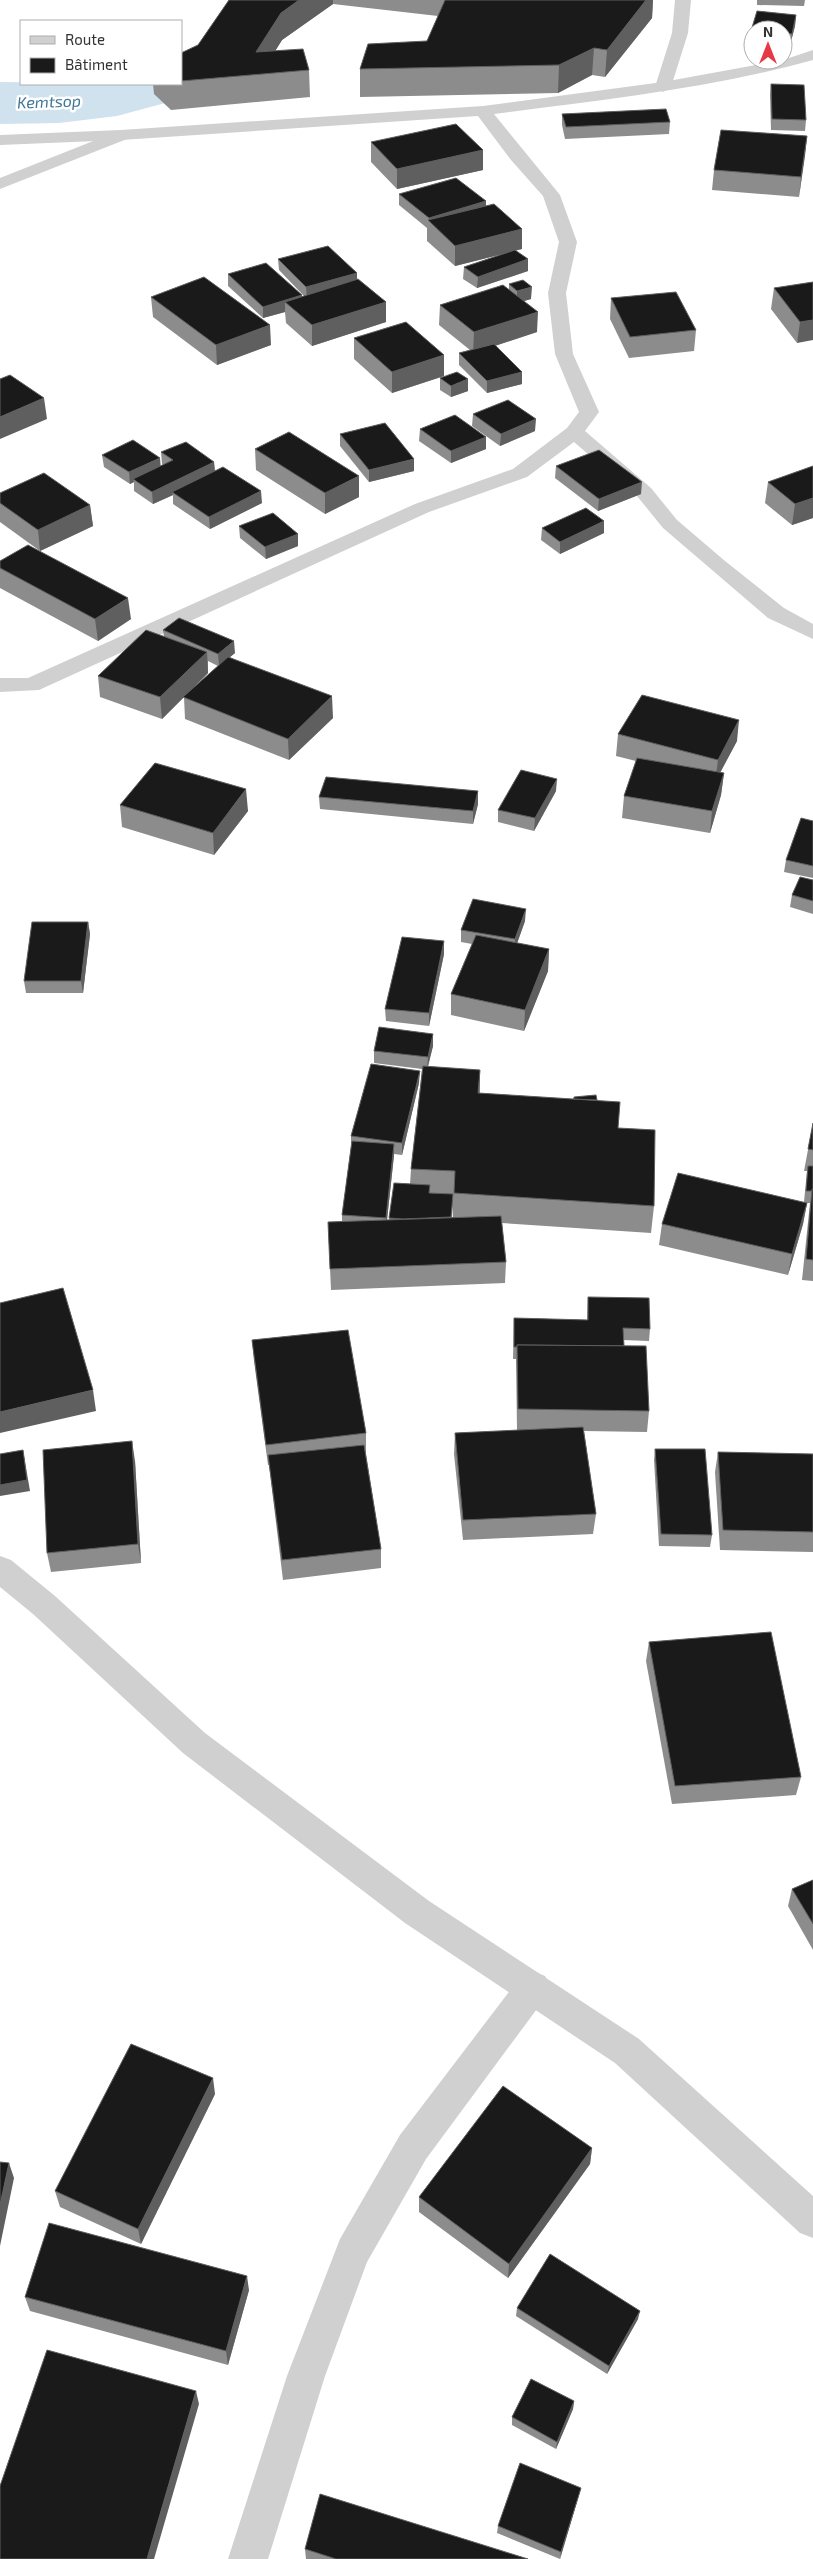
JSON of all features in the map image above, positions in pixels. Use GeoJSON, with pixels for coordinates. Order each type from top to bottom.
{"type":"FeatureCollection","features":[{"type":"Feature","properties":{"kind":"street"},"geometry":{"type":"LineString","coordinates":[[663,87],[680,33],[683,0]]}},
{"type":"Feature","properties":{"kind":"street"},"geometry":{"type":"LineString","coordinates":[[0,140],[121,136],[483,111],[663,87],[773,66],[813,55]]}},
{"type":"Feature","properties":{"kind":"street"},"geometry":{"type":"LineString","coordinates":[[0,685],[31,685],[422,508],[520,473],[574,432],[589,412],[564,354],[557,293],[568,242],[551,196],[517,156],[483,111]]}},
{"type":"Feature","properties":{"kind":"street"},"geometry":{"type":"LineString","coordinates":[[0,184],[121,136]]}},
{"type":"Feature","properties":{"kind":"street"},"geometry":{"type":"LineString","coordinates":[[574,432],[644,492],[670,524],[718,565],[776,612],[813,633]]}},
{"type":"Feature","properties":{"kind":"street"},"geometry":{"type":"LineString","coordinates":[[0,1569],[44,1605],[194,1743],[417,1912],[626,2051],[813,2220]]}},
{"type":"Feature","properties":{"kind":"street"},"geometry":{"type":"LineString","coordinates":[[248,2559],[306,2376],[353,2252],[413,2147],[533,1988]]}},
{"type":"Feature","properties":{"kind":"building"},"geometry":{"type":"Polygon","coordinates":[[[229,0],[299,0],[281,13],[256,52],[303,49],[309,70],[182,81],[182,53],[198,45],[229,0]]]}},
{"type":"Feature","properties":{"kind":"building"},"geometry":{"type":"Polygon","coordinates":[[[445,0],[646,0],[607,50],[594,48],[559,65],[360,69],[368,44],[427,41],[445,0]]]}},
{"type":"Feature","properties":{"kind":"building"},"geometry":{"type":"Polygon","coordinates":[[[757,11],[796,15],[793,29],[793,20],[754,20],[757,11]]]}},
{"type":"Feature","properties":{"kind":"building"},"geometry":{"type":"Polygon","coordinates":[[[771,84],[804,85],[806,120],[772,119],[771,84]]]}},
{"type":"Feature","properties":{"kind":"building"},"geometry":{"type":"Polygon","coordinates":[[[666,109],[670,122],[566,127],[562,114],[666,109]]]}},
{"type":"Feature","properties":{"kind":"building"},"geometry":{"type":"Polygon","coordinates":[[[456,124],[483,150],[397,169],[371,142],[456,124]]]}},
{"type":"Feature","properties":{"kind":"building"},"geometry":{"type":"Polygon","coordinates":[[[721,130],[807,136],[801,177],[714,170],[721,130]]]}},
{"type":"Feature","properties":{"kind":"building"},"geometry":{"type":"Polygon","coordinates":[[[456,178],[486,201],[429,218],[399,194],[456,178]]]}},
{"type":"Feature","properties":{"kind":"building"},"geometry":{"type":"Polygon","coordinates":[[[494,204],[522,229],[455,246],[428,220],[494,204]]]}},
{"type":"Feature","properties":{"kind":"building"},"geometry":{"type":"Polygon","coordinates":[[[328,246],[357,273],[306,287],[278,259],[328,246]]]}},
{"type":"Feature","properties":{"kind":"building"},"geometry":{"type":"Polygon","coordinates":[[[515,250],[528,259],[478,277],[464,267],[515,250]]]}},
{"type":"Feature","properties":{"kind":"building"},"geometry":{"type":"Polygon","coordinates":[[[266,263],[302,295],[263,307],[228,274],[266,263]]]}},
{"type":"Feature","properties":{"kind":"building"},"geometry":{"type":"Polygon","coordinates":[[[204,277],[270,325],[216,345],[151,297],[204,277]]]}},
{"type":"Feature","properties":{"kind":"building"},"geometry":{"type":"Polygon","coordinates":[[[358,279],[386,302],[312,325],[285,302],[358,279]]]}},
{"type":"Feature","properties":{"kind":"building"},"geometry":{"type":"Polygon","coordinates":[[[523,280],[532,287],[517,291],[509,284],[523,280]]]}},
{"type":"Feature","properties":{"kind":"building"},"geometry":{"type":"Polygon","coordinates":[[[813,282],[813,320],[800,322],[774,288],[813,282]]]}},
{"type":"Feature","properties":{"kind":"building"},"geometry":{"type":"Polygon","coordinates":[[[503,285],[538,312],[474,332],[440,305],[503,285]]]}},
{"type":"Feature","properties":{"kind":"building"},"geometry":{"type":"Polygon","coordinates":[[[676,292],[696,330],[630,337],[611,298],[676,292]]]}},
{"type":"Feature","properties":{"kind":"building"},"geometry":{"type":"Polygon","coordinates":[[[406,322],[444,355],[392,372],[354,338],[406,322]]]}},
{"type":"Feature","properties":{"kind":"building"},"geometry":{"type":"Polygon","coordinates":[[[494,344],[522,372],[487,381],[459,353],[494,344]]]}},
{"type":"Feature","properties":{"kind":"building"},"geometry":{"type":"Polygon","coordinates":[[[457,372],[468,379],[451,386],[440,378],[457,372]]]}},
{"type":"Feature","properties":{"kind":"building"},"geometry":{"type":"Polygon","coordinates":[[[10,375],[44,398],[0,417],[0,379],[10,375]]]}},
{"type":"Feature","properties":{"kind":"building"},"geometry":{"type":"Polygon","coordinates":[[[508,400],[536,419],[501,434],[473,414],[508,400]]]}},
{"type":"Feature","properties":{"kind":"building"},"geometry":{"type":"Polygon","coordinates":[[[455,415],[486,437],[451,451],[420,429],[455,415]]]}},
{"type":"Feature","properties":{"kind":"building"},"geometry":{"type":"Polygon","coordinates":[[[385,423],[414,459],[369,470],[340,434],[385,423]]]}},
{"type":"Feature","properties":{"kind":"building"},"geometry":{"type":"Polygon","coordinates":[[[289,432],[359,476],[325,493],[255,449],[289,432]]]}},
{"type":"Feature","properties":{"kind":"building"},"geometry":{"type":"Polygon","coordinates":[[[133,440],[160,458],[129,472],[102,455],[133,440]]]}},
{"type":"Feature","properties":{"kind":"building"},"geometry":{"type":"Polygon","coordinates":[[[186,442],[214,462],[152,492],[133,479],[173,460],[161,452],[186,442]]]}},
{"type":"Feature","properties":{"kind":"building"},"geometry":{"type":"Polygon","coordinates":[[[599,450],[642,482],[599,499],[556,466],[599,450]]]}},
{"type":"Feature","properties":{"kind":"building"},"geometry":{"type":"Polygon","coordinates":[[[813,466],[813,498],[795,504],[768,482],[813,466]]]}},
{"type":"Feature","properties":{"kind":"building"},"geometry":{"type":"Polygon","coordinates":[[[223,467],[261,491],[209,517],[172,492],[223,467]]]}},
{"type":"Feature","properties":{"kind":"building"},"geometry":{"type":"Polygon","coordinates":[[[44,473],[90,505],[38,530],[0,503],[0,493],[44,473]]]}},
{"type":"Feature","properties":{"kind":"building"},"geometry":{"type":"Polygon","coordinates":[[[586,508],[604,521],[560,542],[542,528],[586,508]]]}},
{"type":"Feature","properties":{"kind":"building"},"geometry":{"type":"Polygon","coordinates":[[[273,513],[298,534],[265,547],[239,526],[273,513]]]}},
{"type":"Feature","properties":{"kind":"building"},"geometry":{"type":"Polygon","coordinates":[[[28,545],[128,598],[95,619],[0,568],[0,561],[28,545]]]}},
{"type":"Feature","properties":{"kind":"building"},"geometry":{"type":"Polygon","coordinates":[[[179,618],[234,641],[218,654],[163,630],[179,618]]]}},
{"type":"Feature","properties":{"kind":"building"},"geometry":{"type":"Polygon","coordinates":[[[146,630],[207,652],[160,697],[98,676],[146,630]]]}},
{"type":"Feature","properties":{"kind":"building"},"geometry":{"type":"Polygon","coordinates":[[[228,657],[332,696],[288,739],[183,697],[228,657]]]}},
{"type":"Feature","properties":{"kind":"building"},"geometry":{"type":"Polygon","coordinates":[[[642,695],[739,720],[718,760],[618,734],[642,695]]]}},
{"type":"Feature","properties":{"kind":"building"},"geometry":{"type":"Polygon","coordinates":[[[637,758],[724,773],[712,811],[624,796],[637,758]]]}},
{"type":"Feature","properties":{"kind":"building"},"geometry":{"type":"Polygon","coordinates":[[[155,763],[246,789],[213,833],[120,805],[155,763]]]}},
{"type":"Feature","properties":{"kind":"building"},"geometry":{"type":"Polygon","coordinates":[[[521,770],[557,779],[535,818],[498,810],[521,770]]]}},
{"type":"Feature","properties":{"kind":"building"},"geometry":{"type":"Polygon","coordinates":[[[326,777],[478,791],[473,811],[319,797],[326,777]]]}},
{"type":"Feature","properties":{"kind":"building"},"geometry":{"type":"Polygon","coordinates":[[[801,818],[813,821],[813,866],[786,860],[801,818]]]}},
{"type":"Feature","properties":{"kind":"building"},"geometry":{"type":"Polygon","coordinates":[[[800,877],[813,880],[813,901],[792,895],[800,877]]]}},
{"type":"Feature","properties":{"kind":"building"},"geometry":{"type":"Polygon","coordinates":[[[473,899],[526,909],[515,939],[461,930],[473,899]]]}},
{"type":"Feature","properties":{"kind":"building"},"geometry":{"type":"Polygon","coordinates":[[[32,922],[88,922],[81,981],[24,981],[32,922]]]}},
{"type":"Feature","properties":{"kind":"building"},"geometry":{"type":"Polygon","coordinates":[[[476,935],[549,949],[525,1010],[451,994],[476,935]]]}},
{"type":"Feature","properties":{"kind":"building"},"geometry":{"type":"Polygon","coordinates":[[[402,937],[444,941],[429,1013],[385,1009],[402,937]]]}},
{"type":"Feature","properties":{"kind":"building"},"geometry":{"type":"Polygon","coordinates":[[[379,1027],[433,1034],[428,1057],[374,1051],[379,1027]]]}},
{"type":"Feature","properties":{"kind":"building"},"geometry":{"type":"Polygon","coordinates":[[[371,1064],[420,1071],[402,1143],[351,1136],[371,1064]]]}},
{"type":"Feature","properties":{"kind":"building"},"geometry":{"type":"Polygon","coordinates":[[[423,1066],[480,1070],[478,1093],[620,1102],[618,1128],[655,1130],[654,1206],[454,1193],[455,1171],[411,1169],[423,1066]]]}},
{"type":"Feature","properties":{"kind":"building"},"geometry":{"type":"Polygon","coordinates":[[[596,1095],[597,1100],[574,1099],[574,1097],[596,1095]]]}},
{"type":"Feature","properties":{"kind":"building"},"geometry":{"type":"Polygon","coordinates":[[[813,1123],[813,1150],[808,1149],[813,1123]]]}},
{"type":"Feature","properties":{"kind":"building"},"geometry":{"type":"Polygon","coordinates":[[[352,1141],[394,1144],[386,1218],[342,1215],[352,1141]]]}},
{"type":"Feature","properties":{"kind":"building"},"geometry":{"type":"Polygon","coordinates":[[[808,1166],[813,1166],[812,1191],[806,1191],[808,1166]]]}},
{"type":"Feature","properties":{"kind":"building"},"geometry":{"type":"Polygon","coordinates":[[[678,1173],[807,1203],[792,1254],[662,1224],[678,1173]]]}},
{"type":"Feature","properties":{"kind":"building"},"geometry":{"type":"Polygon","coordinates":[[[394,1183],[430,1185],[429,1193],[453,1194],[451,1217],[389,1218],[394,1183]]]}},
{"type":"Feature","properties":{"kind":"building"},"geometry":{"type":"Polygon","coordinates":[[[813,1189],[813,1260],[806,1259],[813,1189]]]}},
{"type":"Feature","properties":{"kind":"building"},"geometry":{"type":"Polygon","coordinates":[[[501,1216],[506,1262],[330,1269],[328,1222],[501,1216]]]}},
{"type":"Feature","properties":{"kind":"building"},"geometry":{"type":"Polygon","coordinates":[[[63,1288],[93,1390],[0,1412],[0,1303],[63,1288]]]}},
{"type":"Feature","properties":{"kind":"building"},"geometry":{"type":"Polygon","coordinates":[[[588,1297],[649,1298],[650,1329],[623,1328],[624,1346],[517,1345],[517,1347],[514,1347],[514,1318],[588,1320],[588,1297]]]}},
{"type":"Feature","properties":{"kind":"building"},"geometry":{"type":"Polygon","coordinates":[[[348,1330],[366,1433],[266,1445],[252,1340],[348,1330]]]}},
{"type":"Feature","properties":{"kind":"building"},"geometry":{"type":"Polygon","coordinates":[[[517,1345],[646,1346],[649,1411],[518,1409],[517,1345]]]}},
{"type":"Feature","properties":{"kind":"building"},"geometry":{"type":"Polygon","coordinates":[[[583,1427],[596,1514],[463,1520],[455,1433],[583,1427]]]}},
{"type":"Feature","properties":{"kind":"building"},"geometry":{"type":"Polygon","coordinates":[[[132,1441],[138,1544],[47,1553],[43,1450],[132,1441]]]}},
{"type":"Feature","properties":{"kind":"building"},"geometry":{"type":"Polygon","coordinates":[[[364,1445],[381,1549],[282,1560],[268,1455],[364,1445]]]}},
{"type":"Feature","properties":{"kind":"building"},"geometry":{"type":"Polygon","coordinates":[[[655,1449],[705,1449],[712,1535],[661,1534],[655,1449]]]}},
{"type":"Feature","properties":{"kind":"building"},"geometry":{"type":"Polygon","coordinates":[[[23,1450],[27,1480],[0,1485],[0,1454],[23,1450]]]}},
{"type":"Feature","properties":{"kind":"building"},"geometry":{"type":"Polygon","coordinates":[[[718,1452],[813,1454],[813,1532],[723,1530],[718,1452]]]}},
{"type":"Feature","properties":{"kind":"building"},"geometry":{"type":"Polygon","coordinates":[[[771,1632],[801,1777],[675,1786],[649,1642],[771,1632]]]}},
{"type":"Feature","properties":{"kind":"building"},"geometry":{"type":"Polygon","coordinates":[[[813,1880],[813,1924],[792,1889],[813,1880]]]}},
{"type":"Feature","properties":{"kind":"building"},"geometry":{"type":"Polygon","coordinates":[[[131,2044],[213,2078],[138,2229],[55,2191],[131,2044]]]}},
{"type":"Feature","properties":{"kind":"building"},"geometry":{"type":"Polygon","coordinates":[[[503,2086],[592,2148],[509,2264],[419,2197],[503,2086]]]}},
{"type":"Feature","properties":{"kind":"building"},"geometry":{"type":"Polygon","coordinates":[[[0,2162],[9,2163],[0,2205],[0,2162]]]}},
{"type":"Feature","properties":{"kind":"building"},"geometry":{"type":"Polygon","coordinates":[[[49,2223],[247,2276],[226,2351],[25,2297],[49,2223]]]}},
{"type":"Feature","properties":{"kind":"building"},"geometry":{"type":"Polygon","coordinates":[[[550,2254],[640,2311],[609,2366],[517,2308],[550,2254]]]}},
{"type":"Feature","properties":{"kind":"building"},"geometry":{"type":"Polygon","coordinates":[[[47,2350],[196,2391],[147,2559],[0,2559],[0,2486],[47,2350]]]}},
{"type":"Feature","properties":{"kind":"building"},"geometry":{"type":"Polygon","coordinates":[[[531,2379],[574,2401],[557,2442],[512,2417],[531,2379]]]}},
{"type":"Feature","properties":{"kind":"building"},"geometry":{"type":"Polygon","coordinates":[[[520,2463],[581,2488],[561,2552],[498,2526],[520,2463]]]}},
{"type":"Feature","properties":{"kind":"building"},"geometry":{"type":"Polygon","coordinates":[[[320,2494],[528,2559],[336,2559],[305,2549],[320,2494]]]}},
{"type":"Feature","properties":{"kind":"waterway","name":"Kemtsop"},"geometry":{"type":"LineString","coordinates":[[0,103],[79,101],[117,95],[152,85]]}}]}
